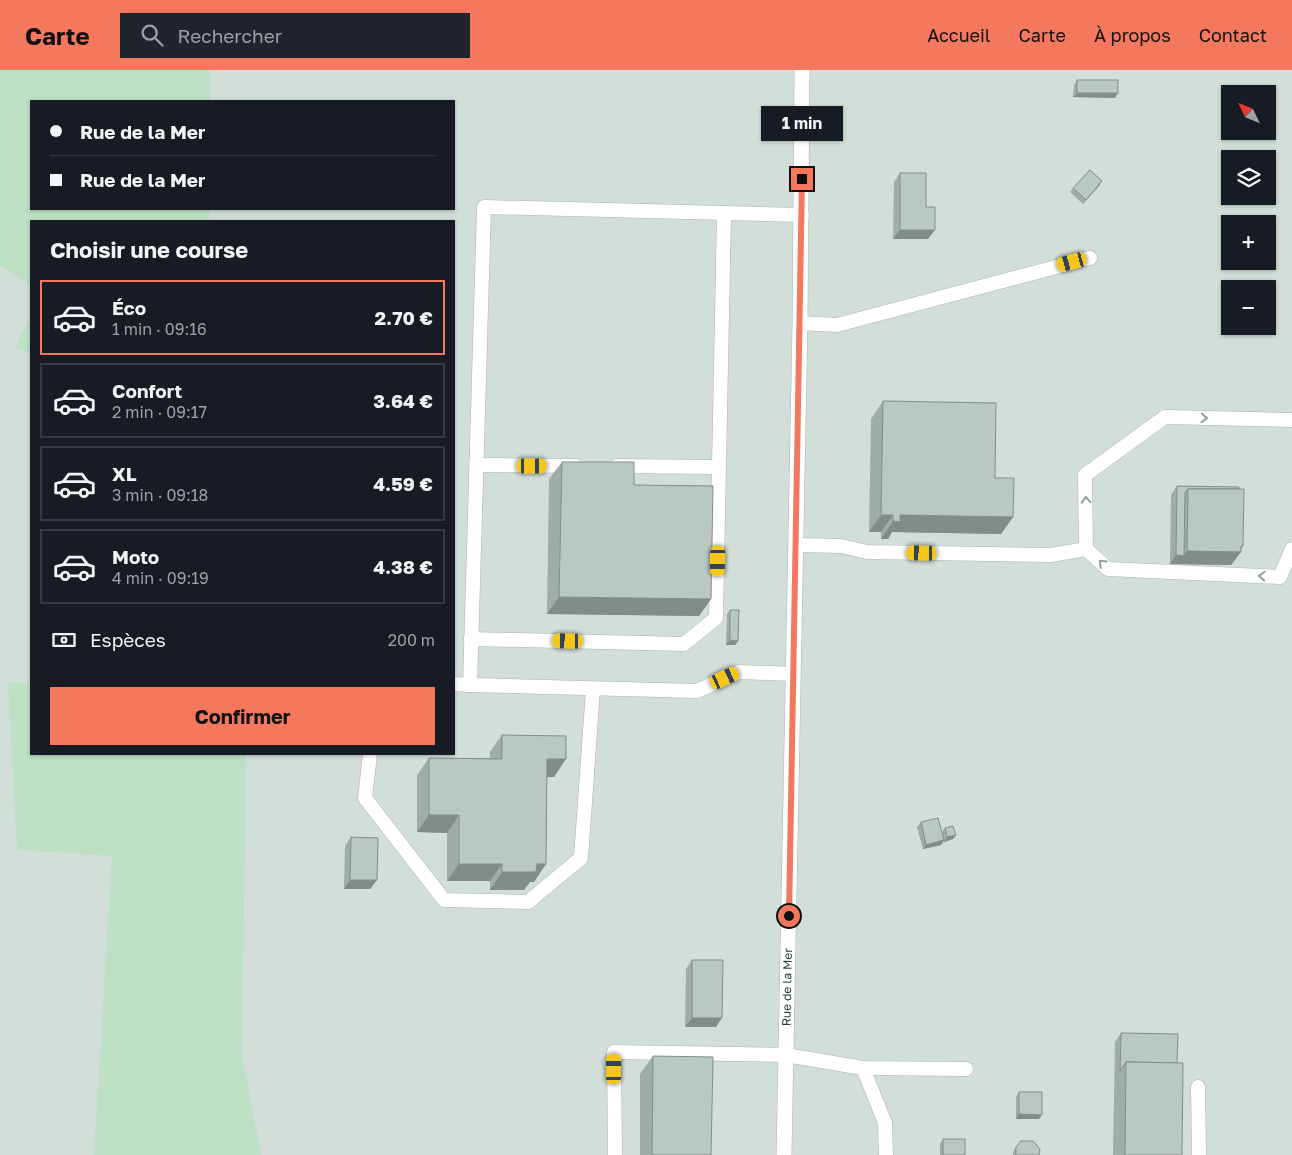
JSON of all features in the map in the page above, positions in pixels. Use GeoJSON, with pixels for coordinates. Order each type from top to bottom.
{"type":"FeatureCollection","features":[{"type":"Feature","properties":{"kind":"street","name":"Rue de la Mer"},"geometry":{"type":"LineString","coordinates":[[784,1155],[802,215],[802,70]]}},
{"type":"Feature","properties":{"kind":"lane"},"geometry":{"type":"LineString","coordinates":[[470,685],[484,207],[802,215]]}},
{"type":"Feature","properties":{"kind":"lane"},"geometry":{"type":"LineString","coordinates":[[471,639],[684,644],[716,618],[724,213]]}},
{"type":"Feature","properties":{"kind":"lane"},"geometry":{"type":"LineString","coordinates":[[800,323],[837,325],[1090,258]]}},
{"type":"Feature","properties":{"kind":"lane"},"geometry":{"type":"LineString","coordinates":[[1292,420],[1165,416],[1086,475],[1086,549],[1108,569],[1280,577],[1292,549]]}},
{"type":"Feature","properties":{"kind":"lane"},"geometry":{"type":"LineString","coordinates":[[476,465],[719,467]]}},
{"type":"Feature","properties":{"kind":"lane"},"geometry":{"type":"LineString","coordinates":[[796,545],[841,546],[867,552],[1051,555],[1086,549]]}},
{"type":"Feature","properties":{"kind":"lane"},"geometry":{"type":"LineString","coordinates":[[455,684],[697,691],[740,672],[793,674]]}},
{"type":"Feature","properties":{"kind":"lane"},"geometry":{"type":"LineString","coordinates":[[370,755],[365,798],[444,900],[528,902],[581,858],[593,688]]}},
{"type":"Feature","properties":{"kind":"lane"},"geometry":{"type":"LineString","coordinates":[[615,1155],[614,1052],[786,1055],[863,1068],[966,1069]]}},
{"type":"Feature","properties":{"kind":"lane"},"geometry":{"type":"LineString","coordinates":[[863,1068],[886,1122],[886,1155]]}},
{"type":"Feature","properties":{"kind":"lane"},"geometry":{"type":"LineString","coordinates":[[1198,1087],[1199,1155]]}},
{"type":"Feature","properties":{"kind":"shaded area"},"geometry":{"type":"Polygon","coordinates":[[[0,70],[1292,70],[1292,1155],[0,1155],[0,70]]]}},
{"type":"Feature","properties":{"kind":"green space"},"geometry":{"type":"Polygon","coordinates":[[[0,70],[210,70],[210,100],[30,100],[30,210],[209,210],[209,220],[30,220],[30,284],[0,266],[0,70]]]}},
{"type":"Feature","properties":{"kind":"green space"},"geometry":{"type":"Polygon","coordinates":[[[30,316],[30,352],[15,349],[30,316]]]}},
{"type":"Feature","properties":{"kind":"green space"},"geometry":{"type":"Polygon","coordinates":[[[8,682],[30,683],[30,755],[246,755],[242,1055],[261,1155],[94,1155],[112,856],[17,850],[8,682]]]}},
{"type":"Feature","properties":{"kind":"building"},"geometry":{"type":"Polygon","coordinates":[[[1077,80],[1118,80],[1118,93],[1077,93],[1077,80]]]}},
{"type":"Feature","properties":{"kind":"building"},"geometry":{"type":"Polygon","coordinates":[[[1090,170],[1102,181],[1086,200],[1073,188],[1090,170]]]}},
{"type":"Feature","properties":{"kind":"building"},"geometry":{"type":"Polygon","coordinates":[[[900,173],[926,173],[926,207],[935,207],[935,230],[900,230],[900,173]]]}},
{"type":"Feature","properties":{"kind":"building"},"geometry":{"type":"Polygon","coordinates":[[[883,401],[996,403],[995,478],[1014,478],[1013,517],[900,515],[900,522],[893,521],[893,515],[881,515],[883,401]]]}},
{"type":"Feature","properties":{"kind":"building"},"geometry":{"type":"Polygon","coordinates":[[[562,462],[634,462],[634,485],[713,486],[711,599],[559,597],[562,462]]]}},
{"type":"Feature","properties":{"kind":"building"},"geometry":{"type":"Polygon","coordinates":[[[1177,486],[1239,487],[1239,489],[1188,489],[1185,493],[1184,556],[1176,555],[1177,486]]]}},
{"type":"Feature","properties":{"kind":"building"},"geometry":{"type":"Polygon","coordinates":[[[1188,489],[1244,489],[1243,546],[1241,546],[1241,552],[1187,551],[1188,489]]]}},
{"type":"Feature","properties":{"kind":"building"},"geometry":{"type":"Polygon","coordinates":[[[730,610],[739,610],[738,641],[730,640],[730,610]]]}},
{"type":"Feature","properties":{"kind":"building"},"geometry":{"type":"Polygon","coordinates":[[[502,735],[566,736],[566,759],[547,759],[546,864],[537,864],[536,872],[502,872],[502,864],[459,864],[459,815],[429,815],[429,758],[502,759],[502,735]]]}},
{"type":"Feature","properties":{"kind":"building"},"geometry":{"type":"Polygon","coordinates":[[[938,818],[944,840],[926,845],[921,822],[938,818]]]}},
{"type":"Feature","properties":{"kind":"building"},"geometry":{"type":"Polygon","coordinates":[[[953,826],[956,835],[947,837],[945,828],[953,826]]]}},
{"type":"Feature","properties":{"kind":"building"},"geometry":{"type":"Polygon","coordinates":[[[351,837],[378,838],[377,880],[350,880],[351,837]]]}},
{"type":"Feature","properties":{"kind":"building"},"geometry":{"type":"Polygon","coordinates":[[[692,960],[723,960],[722,1018],[692,1018],[692,960]]]}},
{"type":"Feature","properties":{"kind":"building"},"geometry":{"type":"Polygon","coordinates":[[[1121,1033],[1178,1034],[1177,1063],[1126,1062],[1120,1071],[1121,1033]]]}},
{"type":"Feature","properties":{"kind":"building"},"geometry":{"type":"Polygon","coordinates":[[[653,1056],[713,1057],[711,1155],[652,1155],[653,1056]]]}},
{"type":"Feature","properties":{"kind":"building"},"geometry":{"type":"Polygon","coordinates":[[[1126,1062],[1183,1063],[1182,1155],[1125,1155],[1126,1062]]]}},
{"type":"Feature","properties":{"kind":"building"},"geometry":{"type":"Polygon","coordinates":[[[1019,1092],[1042,1092],[1042,1115],[1019,1114],[1019,1092]]]}},
{"type":"Feature","properties":{"kind":"building"},"geometry":{"type":"Polygon","coordinates":[[[943,1139],[965,1139],[965,1155],[943,1155],[943,1139]]]}},
{"type":"Feature","properties":{"kind":"building"},"geometry":{"type":"Polygon","coordinates":[[[1021,1141],[1033,1141],[1040,1149],[1039,1155],[1016,1155],[1016,1147],[1021,1141]]]}},
{"type":"Feature","properties":{"kind":"route"},"geometry":{"type":"LineString","coordinates":[[789,916],[802,179]]}}]}
